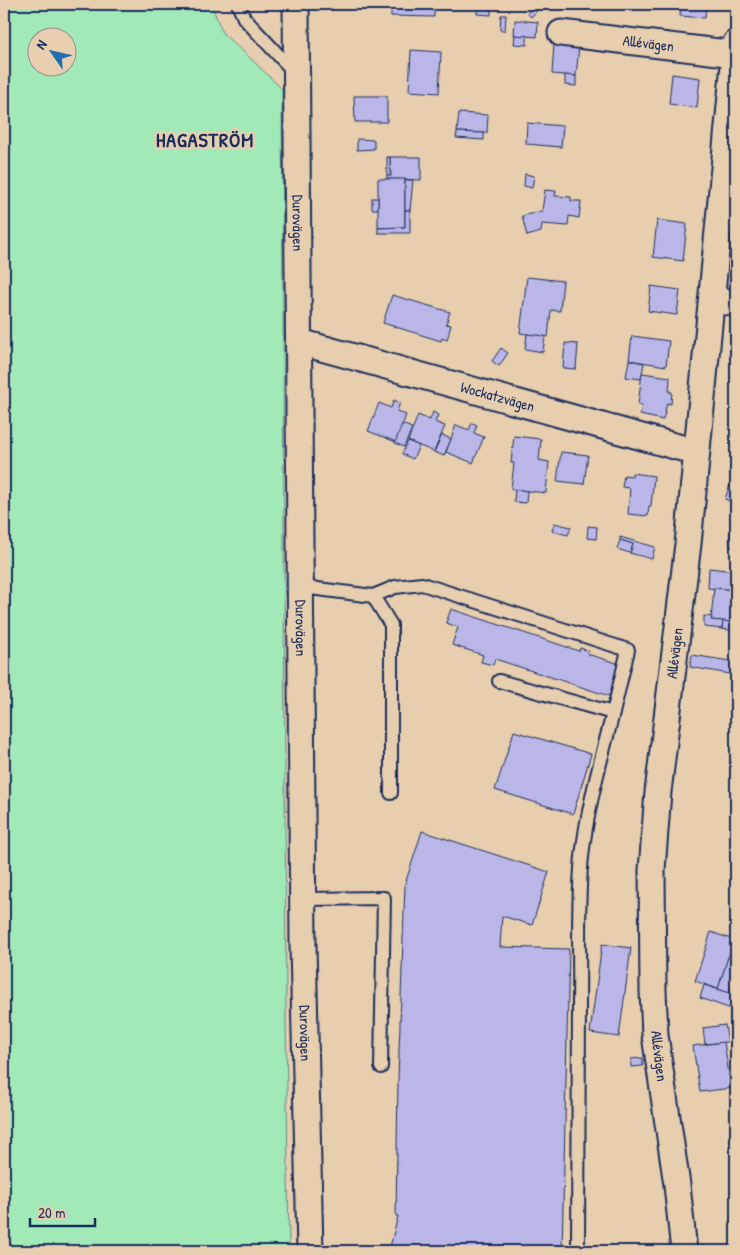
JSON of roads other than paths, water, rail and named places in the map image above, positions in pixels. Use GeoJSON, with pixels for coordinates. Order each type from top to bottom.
{"type":"FeatureCollection","features":[{"type":"Feature","properties":{"kind":"street","name":"Durovägen"},"geometry":{"type":"LineString","coordinates":[[296,4],[304,899],[310,1251]]}},
{"type":"Feature","properties":{"kind":"street","name":"Allévägen"},"geometry":{"type":"LineString","coordinates":[[561,33],[736,48],[688,544],[658,792],[652,878],[655,1035],[677,1185],[684,1251]]}},
{"type":"Feature","properties":{"kind":"street"},"geometry":{"type":"LineString","coordinates":[[712,298],[736,304]]}},
{"type":"Feature","properties":{"kind":"street","name":"Wockatzvägen"},"geometry":{"type":"LineString","coordinates":[[300,342],[696,452]]}},
{"type":"Feature","properties":{"kind":"lane"},"geometry":{"type":"LineString","coordinates":[[238,4],[244,18],[297,75]]}},
{"type":"Feature","properties":{"kind":"lane"},"geometry":{"type":"LineString","coordinates":[[302,587],[373,596],[395,587],[422,584],[628,650],[588,815],[582,857],[578,933],[578,1251]]}},
{"type":"Feature","properties":{"kind":"lane"},"geometry":{"type":"LineString","coordinates":[[373,596],[391,625],[390,793]]}},
{"type":"Feature","properties":{"kind":"lane"},"geometry":{"type":"LineString","coordinates":[[499,681],[613,713]]}},
{"type":"Feature","properties":{"kind":"lane"},"geometry":{"type":"LineString","coordinates":[[304,899],[384,898],[381,1067]]}},
{"type":"Feature","properties":{"kind":"district","name":"HAGASTRÖM"},"geometry":{"type":"Point","coordinates":[205,140]}}]}
